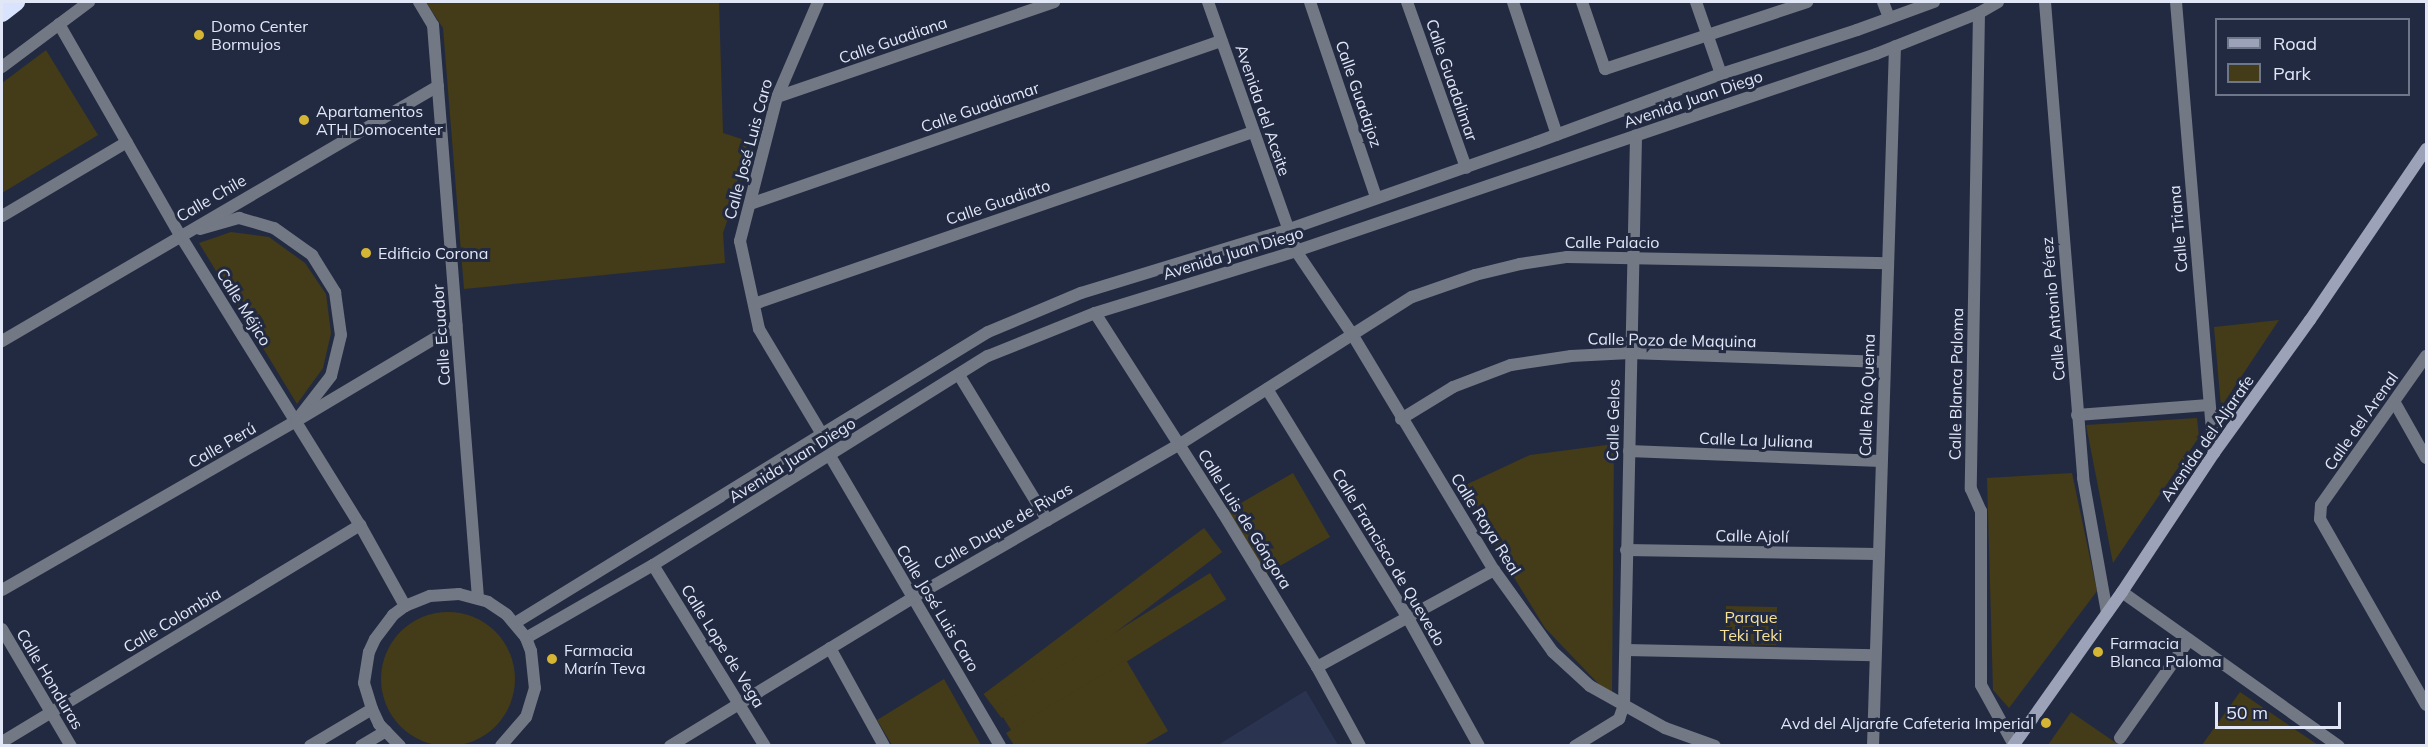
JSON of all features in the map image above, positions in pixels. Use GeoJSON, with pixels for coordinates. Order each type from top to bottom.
{"type":"FeatureCollection","features":[{"type":"Feature","properties":{"kind":"highway"},"geometry":{"type":"LineString","coordinates":[[2,13],[16,2]]}},
{"type":"Feature","properties":{"kind":"main road","name":"Avenida del Aljarafe"},"geometry":{"type":"LineString","coordinates":[[2014,745],[2122,592],[2214,453],[2310,320],[2427,149]]}},
{"type":"Feature","properties":{"kind":"street"},"geometry":{"type":"LineString","coordinates":[[2,67],[89,2]]}},
{"type":"Feature","properties":{"kind":"street","name":"Calle Ecuador"},"geometry":{"type":"LineString","coordinates":[[419,2],[433,25],[478,598]]}},
{"type":"Feature","properties":{"kind":"street","name":"Calle José Luis Caro"},"geometry":{"type":"LineString","coordinates":[[818,2],[777,97],[740,241],[759,329],[823,435]]}},
{"type":"Feature","properties":{"kind":"street","name":"Calle Guadiana"},"geometry":{"type":"LineString","coordinates":[[777,97],[1054,2]]}},
{"type":"Feature","properties":{"kind":"street","name":"Avenida del Aceite"},"geometry":{"type":"LineString","coordinates":[[1208,2],[1296,252]]}},
{"type":"Feature","properties":{"kind":"street","name":"Calle Guadajoz"},"geometry":{"type":"LineString","coordinates":[[1310,2],[1377,197]]}},
{"type":"Feature","properties":{"kind":"street","name":"Calle Guadalimar"},"geometry":{"type":"LineString","coordinates":[[1407,2],[1466,168]]}},
{"type":"Feature","properties":{"kind":"street"},"geometry":{"type":"LineString","coordinates":[[1513,2],[1557,135]]}},
{"type":"Feature","properties":{"kind":"street"},"geometry":{"type":"LineString","coordinates":[[1582,2],[1605,69],[1807,2]]}},
{"type":"Feature","properties":{"kind":"street"},"geometry":{"type":"LineString","coordinates":[[1696,2],[1720,74]]}},
{"type":"Feature","properties":{"kind":"street"},"geometry":{"type":"LineString","coordinates":[[1883,2],[1889,18]]}},
{"type":"Feature","properties":{"kind":"street","name":"Avenida Juan Diego"},"geometry":{"type":"LineString","coordinates":[[515,623],[987,332],[1081,293],[1287,230],[1466,168],[1720,74],[1934,2]]}},
{"type":"Feature","properties":{"kind":"street","name":"Avenida Juan Diego"},"geometry":{"type":"LineString","coordinates":[[526,638],[653,565],[988,356],[1095,313],[1296,252],[1895,46],[1998,2]]}},
{"type":"Feature","properties":{"kind":"street","name":"Calle Antonio Pérez"},"geometry":{"type":"LineString","coordinates":[[2045,2],[2083,478],[2107,613]]}},
{"type":"Feature","properties":{"kind":"street","name":"Calle Triana"},"geometry":{"type":"LineString","coordinates":[[2176,2],[2214,453]]}},
{"type":"Feature","properties":{"kind":"street","name":"Calle Blanca Paloma"},"geometry":{"type":"LineString","coordinates":[[1979,12],[1971,489],[1981,511],[1981,685],[2014,745]]}},
{"type":"Feature","properties":{"kind":"street","name":"Calle Méjico"},"geometry":{"type":"LineString","coordinates":[[59,24],[180,235],[360,525],[405,606]]}},
{"type":"Feature","properties":{"kind":"street","name":"Calle Guadiamar"},"geometry":{"type":"LineString","coordinates":[[750,204],[1222,41]]}},
{"type":"Feature","properties":{"kind":"street","name":"Calle Río Quema"},"geometry":{"type":"LineString","coordinates":[[1873,746],[1895,46]]}},
{"type":"Feature","properties":{"kind":"street","name":"Calle Chile"},"geometry":{"type":"LineString","coordinates":[[2,341],[438,86]]}},
{"type":"Feature","properties":{"kind":"street","name":"Calle Guadiato"},"geometry":{"type":"LineString","coordinates":[[754,304],[1253,132]]}},
{"type":"Feature","properties":{"kind":"street","name":"Calle Gelos"},"geometry":{"type":"LineString","coordinates":[[1624,705],[1636,135]]}},
{"type":"Feature","properties":{"kind":"street"},"geometry":{"type":"LineString","coordinates":[[2,216],[127,142]]}},
{"type":"Feature","properties":{"kind":"street"},"geometry":{"type":"LineString","coordinates":[[180,235],[239,218],[274,228],[312,255],[335,292],[341,335],[332,376],[296,421]]}},
{"type":"Feature","properties":{"kind":"street","name":"Calle Raya Real"},"geometry":{"type":"LineString","coordinates":[[1296,252],[1352,334],[1401,419],[1494,570],[1552,652],[1590,686],[1665,728],[1714,746]]}},
{"type":"Feature","properties":{"kind":"street","name":"Calle Palacio"},"geometry":{"type":"LineString","coordinates":[[1352,334],[1412,297],[1475,275],[1567,256],[1888,263]]}},
{"type":"Feature","properties":{"kind":"street","name":"Calle Luis de Góngora"},"geometry":{"type":"LineString","coordinates":[[1095,313],[1180,444],[1317,667],[1360,746]]}},
{"type":"Feature","properties":{"kind":"street","name":"Calle Perú"},"geometry":{"type":"LineString","coordinates":[[2,590],[296,421],[457,325]]}},
{"type":"Feature","properties":{"kind":"street","name":"Calle Duque de Rivas"},"geometry":{"type":"LineString","coordinates":[[670,746],[912,598],[1180,444],[1352,334]]}},
{"type":"Feature","properties":{"kind":"street","name":"Calle Pozo de Maquina"},"geometry":{"type":"LineString","coordinates":[[1401,419],[1453,387],[1511,365],[1570,356],[1630,353],[1885,362]]}},
{"type":"Feature","properties":{"kind":"street","name":"Calle del Arenal"},"geometry":{"type":"LineString","coordinates":[[2427,356],[2321,505],[2320,519],[2427,705]]}},
{"type":"Feature","properties":{"kind":"street"},"geometry":{"type":"LineString","coordinates":[[959,375],[1047,520]]}},
{"type":"Feature","properties":{"kind":"street","name":"Calle Francisco de Quevedo"},"geometry":{"type":"LineString","coordinates":[[1267,389],[1408,618],[1479,746]]}},
{"type":"Feature","properties":{"kind":"street"},"geometry":{"type":"LineString","coordinates":[[2395,404],[2427,458]]}},
{"type":"Feature","properties":{"kind":"street"},"geometry":{"type":"LineString","coordinates":[[2078,415],[2209,405]]}},
{"type":"Feature","properties":{"kind":"street","name":"Calle La Juliana"},"geometry":{"type":"LineString","coordinates":[[1629,451],[1881,461]]}},
{"type":"Feature","properties":{"kind":"street","name":"Calle José Luis Caro"},"geometry":{"type":"LineString","coordinates":[[830,456],[1000,746]]}},
{"type":"Feature","properties":{"kind":"street","name":"Calle Colombia"},"geometry":{"type":"LineString","coordinates":[[2,742],[360,525]]}},
{"type":"Feature","properties":{"kind":"street","name":"Calle Ajolí"},"geometry":{"type":"LineString","coordinates":[[1626,550],[1878,554]]}},
{"type":"Feature","properties":{"kind":"street","name":"Calle Lope de Vega"},"geometry":{"type":"LineString","coordinates":[[653,565],[765,746]]}},
{"type":"Feature","properties":{"kind":"street"},"geometry":{"type":"LineString","coordinates":[[1317,667],[1494,570]]}},
{"type":"Feature","properties":{"kind":"street"},"geometry":{"type":"LineString","coordinates":[[2122,592],[2338,746]]}},
{"type":"Feature","properties":{"kind":"street"},"geometry":{"type":"LineString","coordinates":[[400,746],[386,731],[372,709],[364,682],[369,652],[375,639],[393,615],[405,606],[430,596],[459,594],[478,598],[507,615],[526,638],[531,651],[535,688],[526,717],[501,746]]}},
{"type":"Feature","properties":{"kind":"street","name":"Calle Honduras"},"geometry":{"type":"LineString","coordinates":[[2,629],[71,746]]}},
{"type":"Feature","properties":{"kind":"street"},"geometry":{"type":"LineString","coordinates":[[2120,738],[2189,640]]}},
{"type":"Feature","properties":{"kind":"street"},"geometry":{"type":"LineString","coordinates":[[830,648],[884,746]]}},
{"type":"Feature","properties":{"kind":"street"},"geometry":{"type":"LineString","coordinates":[[1626,650],[1875,655]]}},
{"type":"Feature","properties":{"kind":"street"},"geometry":{"type":"LineString","coordinates":[[1575,746],[1619,719],[1624,705]]}},
{"type":"Feature","properties":{"kind":"street"},"geometry":{"type":"LineString","coordinates":[[310,746],[372,709]]}},
{"type":"Feature","properties":{"kind":"street"},"geometry":{"type":"LineString","coordinates":[[361,746],[386,731]]}},
{"type":"Feature","properties":{"kind":"shaded area"},"geometry":{"type":"Polygon","coordinates":[[[1305,691],[1338,745],[1218,745],[1305,691]]]}},
{"type":"Feature","properties":{"kind":"green space"},"geometry":{"type":"Polygon","coordinates":[[[426,2],[719,2],[723,133],[754,143],[723,233],[725,263],[464,289],[443,28],[426,2]]]}},
{"type":"Feature","properties":{"kind":"green space"},"geometry":{"type":"Polygon","coordinates":[[[46,50],[98,135],[2,193],[2,83],[46,50]]]}},
{"type":"Feature","properties":{"kind":"green space"},"geometry":{"type":"Polygon","coordinates":[[[231,232],[269,237],[305,263],[326,294],[331,333],[323,368],[297,404],[199,243],[231,232]]]}},
{"type":"Feature","properties":{"kind":"green space"},"geometry":{"type":"Polygon","coordinates":[[[2279,320],[2221,407],[2214,327],[2279,320]]]}},
{"type":"Feature","properties":{"kind":"green space"},"geometry":{"type":"Polygon","coordinates":[[[2197,418],[2199,437],[2113,563],[2086,425],[2197,418]]]}},
{"type":"Feature","properties":{"kind":"green space"},"geometry":{"type":"Polygon","coordinates":[[[1614,444],[1612,698],[1545,628],[1459,488],[1530,455],[1614,444]]]}},
{"type":"Feature","properties":{"kind":"green space"},"geometry":{"type":"Polygon","coordinates":[[[1293,473],[1330,537],[1260,578],[1223,514],[1293,473]]]}},
{"type":"Feature","properties":{"kind":"green space"},"geometry":{"type":"Polygon","coordinates":[[[2072,473],[2097,591],[2009,708],[1993,690],[1987,478],[2072,473]]]}},
{"type":"Feature","properties":{"kind":"green space"},"geometry":{"type":"Polygon","coordinates":[[[1204,528],[1222,552],[1002,718],[984,694],[1204,528]]]}},
{"type":"Feature","properties":{"kind":"green space"},"geometry":{"type":"Polygon","coordinates":[[[1210,573],[1226,599],[1013,733],[996,707],[1210,573]]]}},
{"type":"Feature","properties":{"kind":"green space","name":"Parque Teki Teki"},"geometry":{"type":"Polygon","coordinates":[[[1726,606],[1777,607],[1776,645],[1725,644],[1726,606]]]}},
{"type":"Feature","properties":{"kind":"green space"},"geometry":{"type":"Polygon","coordinates":[[[448,612],[474,617],[495,632],[510,653],[515,679],[510,705],[495,726],[474,741],[448,746],[422,741],[401,726],[386,705],[381,679],[386,653],[401,632],[422,617],[448,612]]]}},
{"type":"Feature","properties":{"kind":"green space"},"geometry":{"type":"Polygon","coordinates":[[[1126,660],[1168,731],[1144,745],[1014,745],[1006,733],[1126,660]]]}},
{"type":"Feature","properties":{"kind":"green space"},"geometry":{"type":"Polygon","coordinates":[[[944,679],[981,745],[892,745],[877,720],[944,679]]]}},
{"type":"Feature","properties":{"kind":"green space"},"geometry":{"type":"Polygon","coordinates":[[[2240,692],[2318,745],[2202,745],[2240,692]]]}},
{"type":"Feature","properties":{"kind":"green space"},"geometry":{"type":"Polygon","coordinates":[[[2071,712],[2119,745],[2048,745],[2071,712]]]}},
{"type":"Feature","properties":{"kind":"place","name":"Domo Center Bormujos"},"geometry":{"type":"Point","coordinates":[199,35]}},
{"type":"Feature","properties":{"kind":"place","name":"Apartamentos ATH Domocenter"},"geometry":{"type":"Point","coordinates":[304,120]}},
{"type":"Feature","properties":{"kind":"place","name":"Edificio Corona"},"geometry":{"type":"Point","coordinates":[366,253]}},
{"type":"Feature","properties":{"kind":"place","name":"Farmacia Blanca Paloma"},"geometry":{"type":"Point","coordinates":[2098,652]}},
{"type":"Feature","properties":{"kind":"place","name":"Farmacia Marín Teva"},"geometry":{"type":"Point","coordinates":[552,659]}},
{"type":"Feature","properties":{"kind":"place","name":"Avd del Aljarafe Cafeteria Imperial"},"geometry":{"type":"Point","coordinates":[2046,723]}}]}
